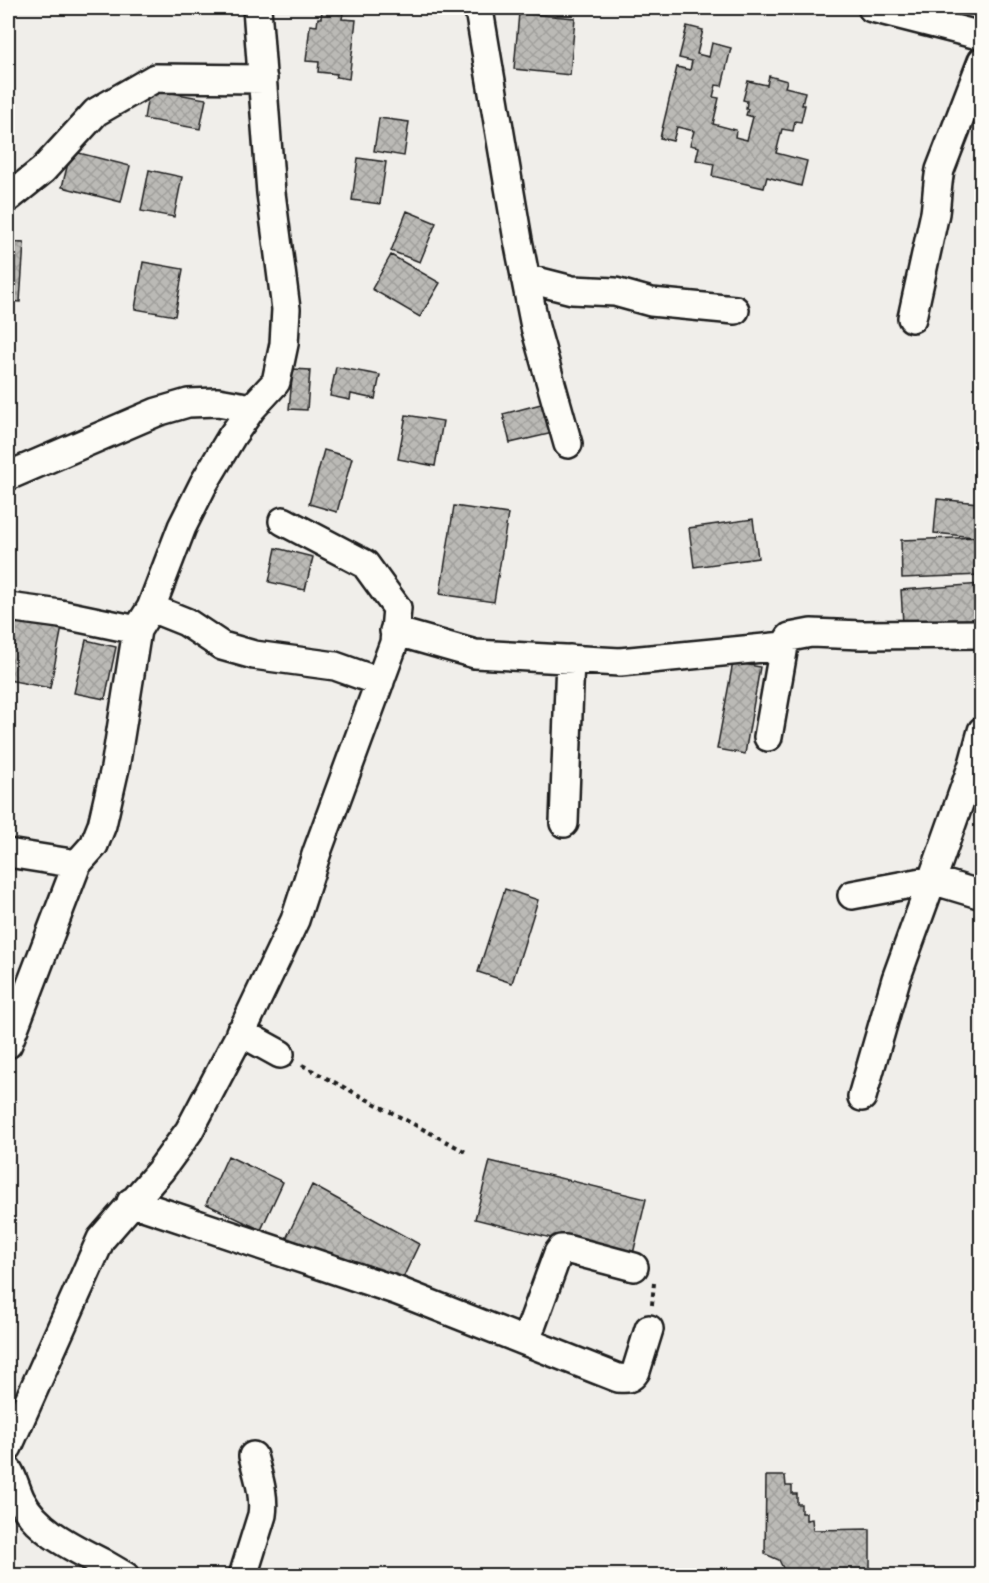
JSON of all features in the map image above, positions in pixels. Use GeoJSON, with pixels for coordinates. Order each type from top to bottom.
{"type":"FeatureCollection","features":[{"type":"Feature","properties":{"kind":"street"},"geometry":{"type":"LineString","coordinates":[[8,1044],[77,864],[94,845],[102,825],[144,619],[182,527],[204,483],[232,436],[252,408],[276,382],[284,344],[286,309],[271,193],[257,8]]}},
{"type":"Feature","properties":{"kind":"street"},"geometry":{"type":"LineString","coordinates":[[482,8],[480,16],[534,327],[568,444]]}},
{"type":"Feature","properties":{"kind":"street"},"geometry":{"type":"LineString","coordinates":[[872,8],[981,36]]}},
{"type":"Feature","properties":{"kind":"street"},"geometry":{"type":"LineString","coordinates":[[912,318],[938,198],[937,182],[940,170],[981,61]]}},
{"type":"Feature","properties":{"kind":"street"},"geometry":{"type":"LineString","coordinates":[[8,198],[43,170],[96,112],[155,78],[263,79]]}},
{"type":"Feature","properties":{"kind":"street"},"geometry":{"type":"LineString","coordinates":[[525,278],[572,291],[615,292],[651,302],[735,310]]}},
{"type":"Feature","properties":{"kind":"street"},"geometry":{"type":"LineString","coordinates":[[8,476],[157,412],[188,403],[218,402],[252,408]]}},
{"type":"Feature","properties":{"kind":"street"},"geometry":{"type":"LineString","coordinates":[[8,1447],[101,1239],[160,1171],[189,1131],[295,920],[317,852],[394,643],[397,608],[365,564],[283,521]]}},
{"type":"Feature","properties":{"kind":"street"},"geometry":{"type":"LineString","coordinates":[[8,607],[60,614],[186,622],[222,646],[254,655],[335,666],[380,682]]}},
{"type":"Feature","properties":{"kind":"street"},"geometry":{"type":"LineString","coordinates":[[394,631],[475,654],[620,662],[784,645]]}},
{"type":"Feature","properties":{"kind":"street"},"geometry":{"type":"LineString","coordinates":[[768,737],[784,645],[790,637],[811,633],[981,634]]}},
{"type":"Feature","properties":{"kind":"street"},"geometry":{"type":"LineString","coordinates":[[564,823],[570,659]]}},
{"type":"Feature","properties":{"kind":"street"},"geometry":{"type":"LineString","coordinates":[[862,1097],[896,979],[973,764],[981,731]]}},
{"type":"Feature","properties":{"kind":"street"},"geometry":{"type":"LineString","coordinates":[[8,853],[77,864]]}},
{"type":"Feature","properties":{"kind":"street"},"geometry":{"type":"LineString","coordinates":[[852,895],[932,880],[981,895]]}},
{"type":"Feature","properties":{"kind":"street"},"geometry":{"type":"LineString","coordinates":[[240,1032],[280,1054]]}},
{"type":"Feature","properties":{"kind":"street"},"geometry":{"type":"LineString","coordinates":[[131,1202],[398,1291],[612,1376],[626,1379],[632,1377],[636,1371],[648,1329]]}},
{"type":"Feature","properties":{"kind":"street"},"geometry":{"type":"LineString","coordinates":[[526,1341],[561,1249],[634,1268]]}},
{"type":"Feature","properties":{"kind":"street"},"geometry":{"type":"LineString","coordinates":[[243,1575],[263,1505],[253,1456]]}},
{"type":"Feature","properties":{"kind":"street"},"geometry":{"type":"LineString","coordinates":[[8,1470],[21,1500],[34,1518],[100,1569],[125,1575]]}},
{"type":"Feature","properties":{"kind":"path"},"geometry":{"type":"LineString","coordinates":[[280,1054],[466,1152]]}},
{"type":"Feature","properties":{"kind":"path"},"geometry":{"type":"LineString","coordinates":[[634,1268],[644,1270],[654,1282],[648,1329]]}},
{"type":"Feature","properties":{"kind":"building"},"geometry":{"type":"Polygon","coordinates":[[[322,11],[343,13],[342,19],[356,20],[349,79],[336,77],[337,74],[318,72],[319,62],[306,61],[310,25],[317,26],[322,11]]]}},
{"type":"Feature","properties":{"kind":"building"},"geometry":{"type":"Polygon","coordinates":[[[519,13],[575,18],[570,75],[514,69],[519,13]]]}},
{"type":"Feature","properties":{"kind":"building"},"geometry":{"type":"Polygon","coordinates":[[[687,26],[703,30],[697,54],[709,57],[712,43],[731,48],[722,86],[716,85],[713,97],[719,98],[713,124],[736,130],[735,137],[747,140],[753,117],[746,115],[747,101],[743,100],[748,81],[767,85],[769,76],[787,81],[785,87],[805,92],[801,122],[795,121],[793,131],[782,129],[776,153],[807,161],[801,186],[767,177],[764,188],[712,176],[714,164],[696,160],[699,147],[690,145],[694,131],[677,127],[673,141],[660,138],[677,67],[690,70],[692,61],[679,58],[687,26]]]}},
{"type":"Feature","properties":{"kind":"building"},"geometry":{"type":"Polygon","coordinates":[[[149,89],[206,99],[200,129],[144,119],[149,89]]]}},
{"type":"Feature","properties":{"kind":"building"},"geometry":{"type":"Polygon","coordinates":[[[379,118],[409,122],[404,156],[374,151],[379,118]]]}},
{"type":"Feature","properties":{"kind":"building"},"geometry":{"type":"Polygon","coordinates":[[[71,151],[130,166],[121,202],[62,187],[71,151]]]}},
{"type":"Feature","properties":{"kind":"building"},"geometry":{"type":"Polygon","coordinates":[[[358,158],[386,162],[380,204],[352,200],[358,158]]]}},
{"type":"Feature","properties":{"kind":"building"},"geometry":{"type":"Polygon","coordinates":[[[149,170],[182,177],[174,217],[141,211],[149,170]]]}},
{"type":"Feature","properties":{"kind":"building"},"geometry":{"type":"Polygon","coordinates":[[[407,211],[436,223],[420,262],[391,251],[407,211]]]}},
{"type":"Feature","properties":{"kind":"building"},"geometry":{"type":"Polygon","coordinates":[[[8,242],[24,243],[20,302],[8,301],[8,242]]]}},
{"type":"Feature","properties":{"kind":"building"},"geometry":{"type":"Polygon","coordinates":[[[391,255],[440,283],[420,317],[372,289],[391,255]]]}},
{"type":"Feature","properties":{"kind":"building"},"geometry":{"type":"Polygon","coordinates":[[[143,262],[183,269],[175,316],[135,309],[143,262]]]}},
{"type":"Feature","properties":{"kind":"building"},"geometry":{"type":"Polygon","coordinates":[[[336,367],[380,375],[375,399],[351,394],[350,400],[330,396],[336,367]]]}},
{"type":"Feature","properties":{"kind":"building"},"geometry":{"type":"Polygon","coordinates":[[[293,369],[310,370],[307,410],[289,409],[293,369]]]}},
{"type":"Feature","properties":{"kind":"building"},"geometry":{"type":"Polygon","coordinates":[[[545,403],[553,433],[510,443],[503,414],[545,403]]]}},
{"type":"Feature","properties":{"kind":"building"},"geometry":{"type":"Polygon","coordinates":[[[406,415],[443,421],[435,466],[398,459],[406,415]]]}},
{"type":"Feature","properties":{"kind":"building"},"geometry":{"type":"Polygon","coordinates":[[[324,450],[352,458],[337,512],[309,504],[324,450]]]}},
{"type":"Feature","properties":{"kind":"building"},"geometry":{"type":"Polygon","coordinates":[[[937,499],[979,503],[975,537],[934,533],[937,499]]]}},
{"type":"Feature","properties":{"kind":"building"},"geometry":{"type":"Polygon","coordinates":[[[454,506],[508,514],[494,602],[440,594],[454,506]]]}},
{"type":"Feature","properties":{"kind":"building"},"geometry":{"type":"Polygon","coordinates":[[[753,519],[758,558],[694,567],[689,528],[753,519]]]}},
{"type":"Feature","properties":{"kind":"building"},"geometry":{"type":"Polygon","coordinates":[[[982,537],[982,575],[902,578],[901,540],[982,537]]]}},
{"type":"Feature","properties":{"kind":"building"},"geometry":{"type":"Polygon","coordinates":[[[276,548],[313,557],[305,590],[269,582],[276,548]]]}},
{"type":"Feature","properties":{"kind":"building"},"geometry":{"type":"Polygon","coordinates":[[[982,584],[982,619],[903,624],[901,590],[982,584]]]}},
{"type":"Feature","properties":{"kind":"building"},"geometry":{"type":"Polygon","coordinates":[[[8,616],[62,627],[50,688],[8,680],[8,616]]]}},
{"type":"Feature","properties":{"kind":"building"},"geometry":{"type":"Polygon","coordinates":[[[86,640],[116,647],[105,699],[74,693],[86,640]]]}},
{"type":"Feature","properties":{"kind":"building"},"geometry":{"type":"Polygon","coordinates":[[[733,662],[760,667],[745,754],[717,749],[733,662]]]}},
{"type":"Feature","properties":{"kind":"building"},"geometry":{"type":"Polygon","coordinates":[[[505,889],[538,900],[512,983],[478,972],[505,889]]]}},
{"type":"Feature","properties":{"kind":"building"},"geometry":{"type":"Polygon","coordinates":[[[228,1156],[283,1182],[261,1230],[206,1204],[228,1156]]]}},
{"type":"Feature","properties":{"kind":"building"},"geometry":{"type":"Polygon","coordinates":[[[490,1161],[646,1199],[632,1258],[475,1219],[490,1161]]]}},
{"type":"Feature","properties":{"kind":"building"},"geometry":{"type":"Polygon","coordinates":[[[312,1185],[419,1244],[401,1282],[282,1247],[312,1185]]]}},
{"type":"Feature","properties":{"kind":"building"},"geometry":{"type":"Polygon","coordinates":[[[766,1476],[785,1476],[786,1486],[792,1486],[792,1494],[797,1494],[797,1504],[801,1504],[801,1513],[806,1513],[806,1520],[812,1519],[813,1530],[870,1529],[870,1576],[787,1576],[779,1560],[765,1554],[766,1476]]]}}]}
